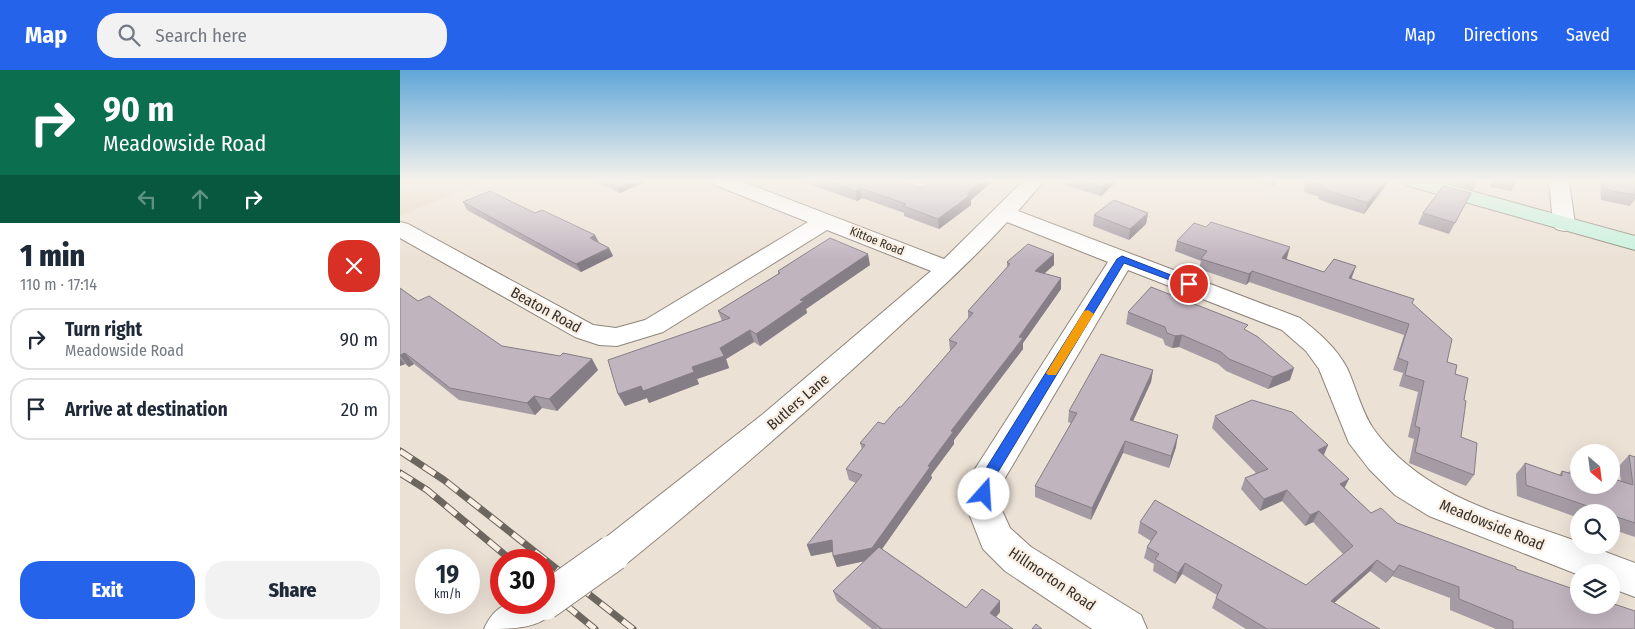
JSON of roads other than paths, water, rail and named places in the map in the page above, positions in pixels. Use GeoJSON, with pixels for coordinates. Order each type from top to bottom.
{"type":"FeatureCollection","features":[{"type":"Feature","properties":{"kind":"street","name":"Kittoe Road"},"geometry":{"type":"LineString","coordinates":[[790,207],[948,270]]}},
{"type":"Feature","properties":{"kind":"street","name":"Butlers Lane"},"geometry":{"type":"LineString","coordinates":[[555,594],[613,553],[701,484],[816,387],[948,270],[1011,207]]}},
{"type":"Feature","properties":{"kind":"street"},"geometry":{"type":"LineString","coordinates":[[1504,207],[1635,243]]}},
{"type":"Feature","properties":{"kind":"street"},"geometry":{"type":"LineString","coordinates":[[1562,207],[1564,224]]}},
{"type":"Feature","properties":{"kind":"street","name":"Meadowside Road"},"geometry":{"type":"LineString","coordinates":[[1005,214],[1292,324],[1316,345],[1332,366],[1360,435],[1380,460],[1407,485],[1441,506],[1635,580]]}},
{"type":"Feature","properties":{"kind":"street","name":"Beaton Road"},"geometry":{"type":"LineString","coordinates":[[400,229],[584,331],[599,336],[617,337],[636,332],[668,319],[826,221]]}},
{"type":"Feature","properties":{"kind":"street","name":"Hillmorton Road"},"geometry":{"type":"LineString","coordinates":[[1122,259],[985,482],[982,506],[996,538],[1018,559],[1127,629]]}},
{"type":"Feature","properties":{"kind":"railway"},"geometry":{"type":"LineString","coordinates":[[400,451],[444,480],[633,629]]}},
{"type":"Feature","properties":{"kind":"railway"},"geometry":{"type":"LineString","coordinates":[[400,473],[427,490],[498,549]]}},
{"type":"Feature","properties":{"kind":"railway"},"geometry":{"type":"LineString","coordinates":[[555,596],[595,629]]}}]}
